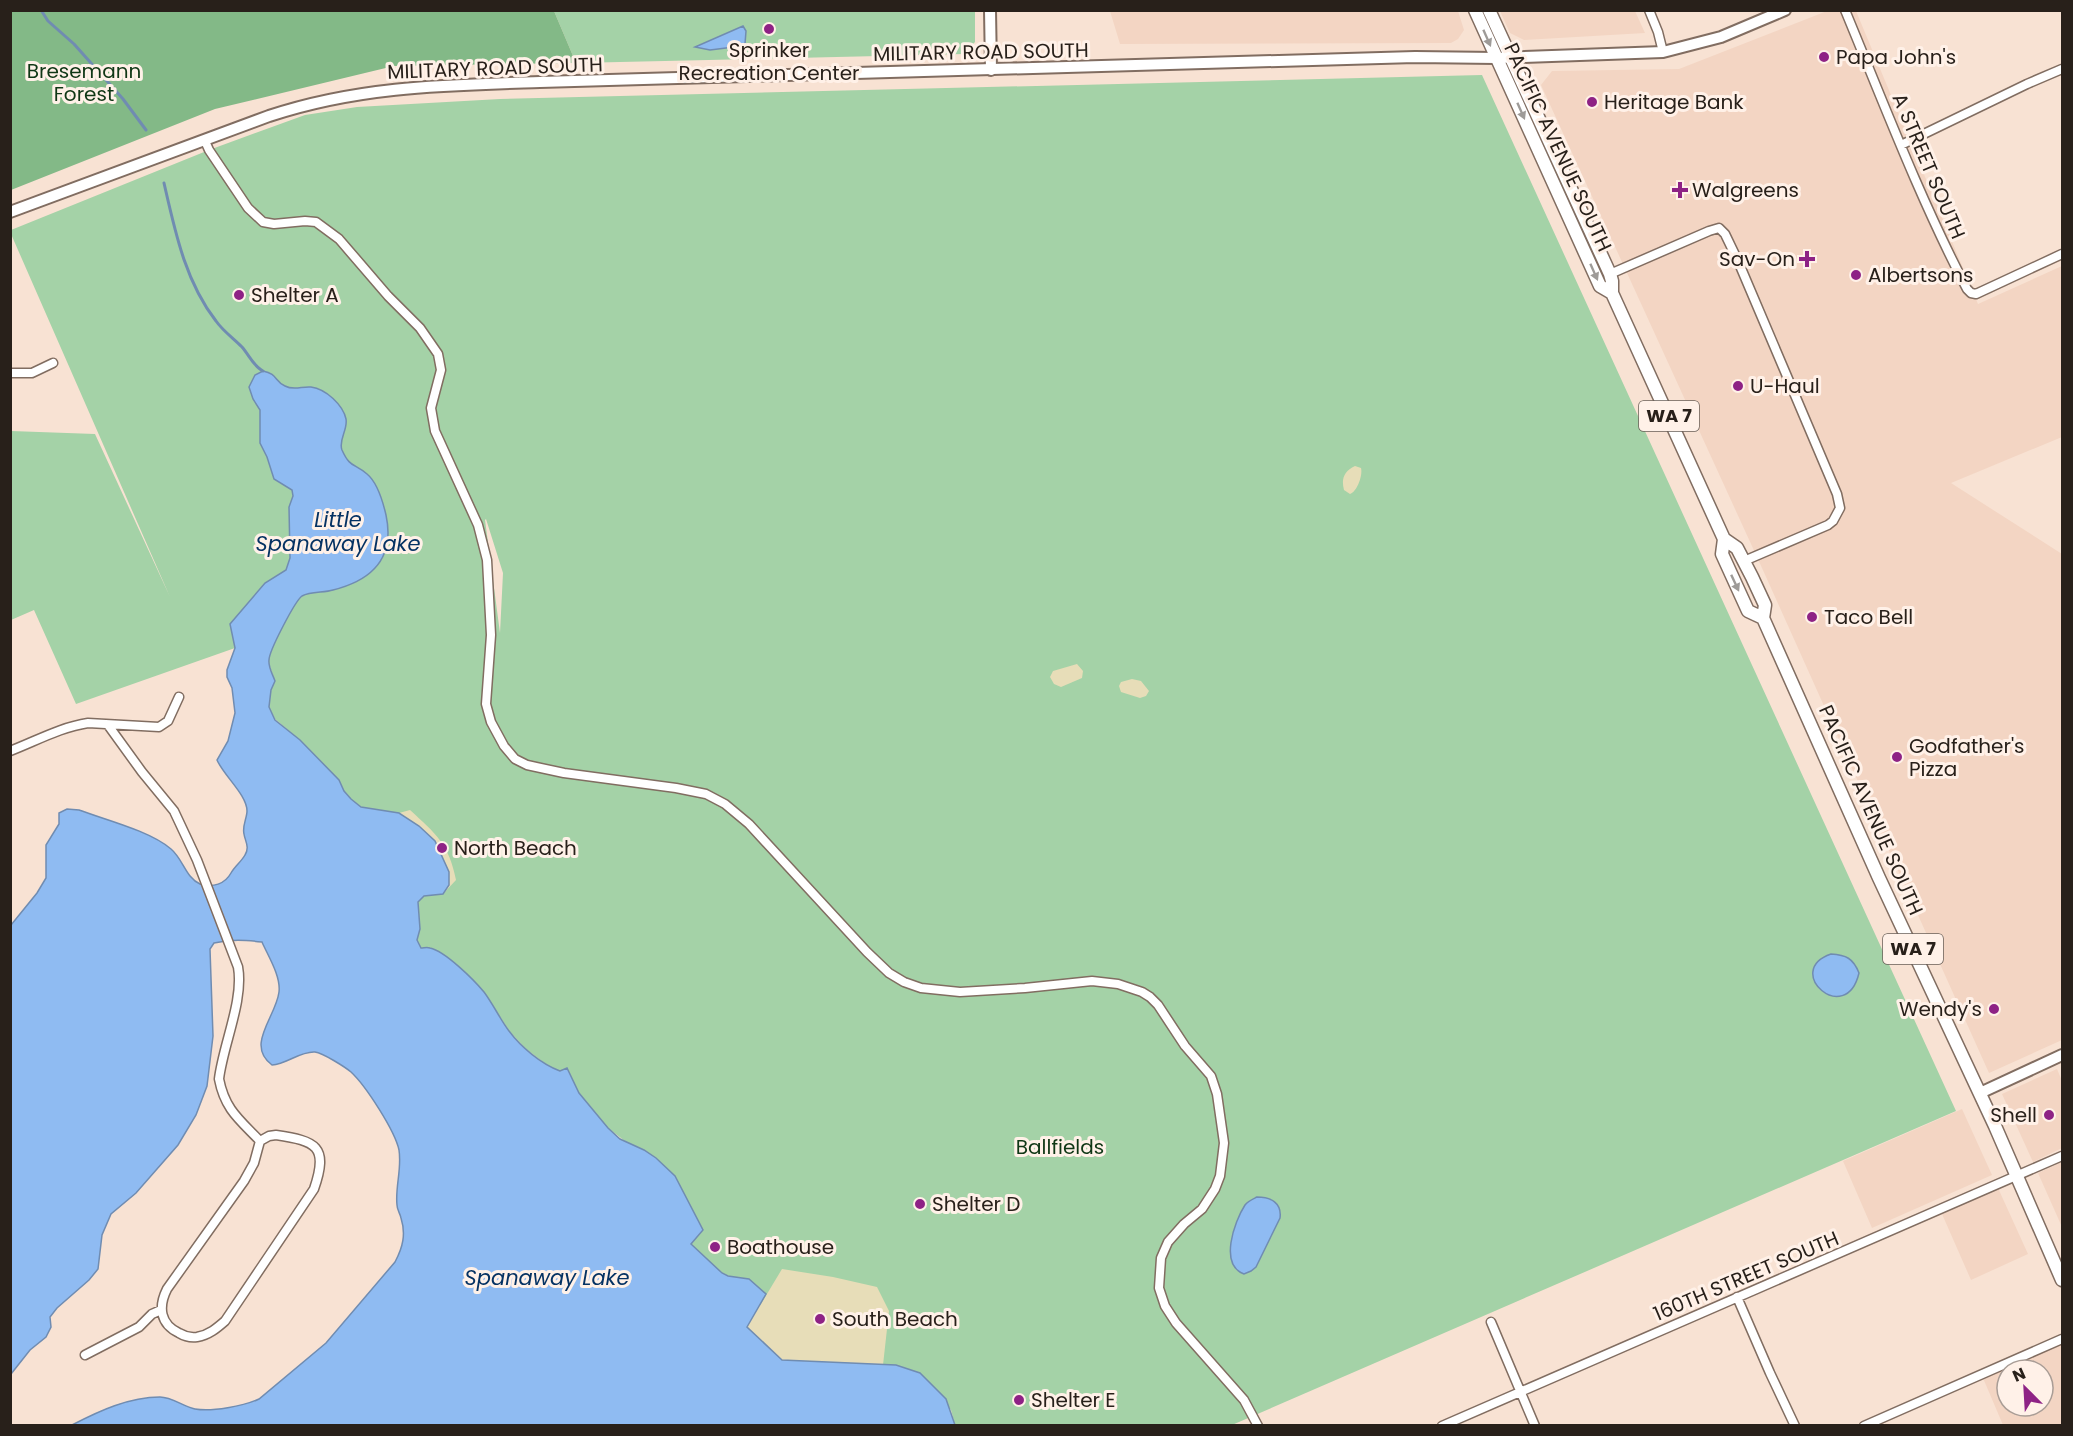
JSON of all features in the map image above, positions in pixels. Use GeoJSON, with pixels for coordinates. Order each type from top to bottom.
{"type":"FeatureCollection","features":[{"type":"Feature","properties":{"kind":"main road"},"geometry":{"type":"LineString","coordinates":[[990,10],[990,70]]}},
{"type":"Feature","properties":{"kind":"main road","name":"PACIFIC AVENUE SOUTH"},"geometry":{"type":"LineString","coordinates":[[1474,10],[1600,286],[1612,293]]}},
{"type":"Feature","properties":{"kind":"main road","name":"PACIFIC AVENUE SOUTH"},"geometry":{"type":"LineString","coordinates":[[1489,10],[1610,274],[1612,293],[1724,539],[1737,548],[1765,605],[1763,618],[1874,868],[2018,1175],[2062,1280]]}},
{"type":"Feature","properties":{"kind":"main road","name":"MILITARY ROAD SOUTH"},"geometry":{"type":"LineString","coordinates":[[10,212],[289,109],[352,94],[394,89],[461,84],[1663,52],[1721,37],[1785,10]]}},
{"type":"Feature","properties":{"kind":"main road","name":"PACIFIC AVENUE SOUTH"},"geometry":{"type":"LineString","coordinates":[[1724,539],[1722,554],[1749,610],[1763,618]]}},
{"type":"Feature","properties":{"kind":"main road"},"geometry":{"type":"LineString","coordinates":[[1980,1093],[2062,1055]]}},
{"type":"Feature","properties":{"kind":"street"},"geometry":{"type":"LineString","coordinates":[[1649,10],[1663,52]]}},
{"type":"Feature","properties":{"kind":"street","name":"A STREET SOUTH"},"geometry":{"type":"LineString","coordinates":[[1845,10],[1944,245],[1971,293],[1977,294],[2062,254]]}},
{"type":"Feature","properties":{"kind":"street"},"geometry":{"type":"LineString","coordinates":[[1901,145],[2062,69]]}},
{"type":"Feature","properties":{"kind":"street"},"geometry":{"type":"LineString","coordinates":[[205,141],[253,214],[268,224],[316,222],[328,230],[339,239],[388,296],[420,328],[438,354],[441,370],[431,408],[435,430],[478,525],[487,560],[491,635],[486,704],[497,734],[515,759],[541,770],[694,791],[706,794],[725,804],[749,824],[854,938],[890,973],[913,986],[943,992],[960,992],[1092,981],[1108,982],[1142,992],[1158,1005],[1172,1028],[1206,1069],[1215,1084],[1224,1143],[1220,1176],[1215,1189],[1202,1209],[1168,1242],[1161,1258],[1159,1288],[1165,1306],[1176,1323],[1244,1400],[1258,1425]]}},
{"type":"Feature","properties":{"kind":"street"},"geometry":{"type":"LineString","coordinates":[[1610,274],[1719,228],[1725,234],[1738,261],[1840,503],[1838,512],[1827,525],[1743,561]]}},
{"type":"Feature","properties":{"kind":"street"},"geometry":{"type":"LineString","coordinates":[[10,373],[32,373],[53,363]]}},
{"type":"Feature","properties":{"kind":"street"},"geometry":{"type":"LineString","coordinates":[[10,752],[78,725],[159,728],[168,721],[179,697]]}},
{"type":"Feature","properties":{"kind":"street"},"geometry":{"type":"LineString","coordinates":[[108,725],[142,772],[174,810],[197,860],[238,967],[240,982],[219,1079],[223,1095],[231,1110],[260,1141]]}},
{"type":"Feature","properties":{"kind":"street"},"geometry":{"type":"LineString","coordinates":[[276,1135],[303,1139],[314,1146],[319,1154],[321,1166],[314,1190],[225,1321],[217,1329],[197,1337],[184,1336],[164,1321],[161,1310],[162,1300],[167,1289],[251,1169],[260,1141],[276,1135]]}},
{"type":"Feature","properties":{"kind":"street","name":"160TH STREET SOUTH"},"geometry":{"type":"LineString","coordinates":[[1442,1425],[2062,1156]]}},
{"type":"Feature","properties":{"kind":"street"},"geometry":{"type":"LineString","coordinates":[[1737,1297],[1795,1425]]}},
{"type":"Feature","properties":{"kind":"street"},"geometry":{"type":"LineString","coordinates":[[86,1355],[139,1327],[152,1314],[161,1310]]}},
{"type":"Feature","properties":{"kind":"street"},"geometry":{"type":"LineString","coordinates":[[1491,1322],[1535,1425]]}},
{"type":"Feature","properties":{"kind":"street"},"geometry":{"type":"LineString","coordinates":[[1864,1425],[2062,1339]]}},
{"type":"Feature","properties":{"kind":"shaded area"},"geometry":{"type":"Polygon","coordinates":[[[1110,11],[1458,11],[1464,30],[1458,39],[1451,43],[1120,44],[1110,11]]]}},
{"type":"Feature","properties":{"kind":"shaded area"},"geometry":{"type":"Polygon","coordinates":[[[1500,11],[1635,11],[1645,33],[1524,40],[1510,33],[1500,11]]]}},
{"type":"Feature","properties":{"kind":"shaded area"},"geometry":{"type":"Polygon","coordinates":[[[1827,11],[1856,11],[1978,304],[2062,266],[2062,437],[1951,483],[2062,554],[2062,1040],[1989,1073],[1762,568],[1541,85],[1552,71],[1679,69],[1827,11]]]}},
{"type":"Feature","properties":{"kind":"shaded area"},"geometry":{"type":"Polygon","coordinates":[[[2057,1069],[2062,1081],[2062,1148],[2033,1162],[2002,1094],[2057,1069]]]}},
{"type":"Feature","properties":{"kind":"shaded area"},"geometry":{"type":"Polygon","coordinates":[[[1962,1109],[1992,1175],[1872,1228],[1843,1161],[1962,1109]]]}},
{"type":"Feature","properties":{"kind":"shaded area"},"geometry":{"type":"Polygon","coordinates":[[[2062,1162],[2062,1227],[2038,1173],[2062,1162]]]}},
{"type":"Feature","properties":{"kind":"shaded area"},"geometry":{"type":"Polygon","coordinates":[[[1998,1188],[2028,1254],[1971,1280],[1942,1214],[1998,1188]]]}},
{"type":"Feature","properties":{"kind":"shaded area"},"geometry":{"type":"Polygon","coordinates":[[[2062,1343],[2062,1425],[2003,1425],[2000,1418],[2055,1418],[2055,1358],[2028,1358],[2062,1343]]]}},
{"type":"Feature","properties":{"kind":"shaded area"},"geometry":{"type":"Polygon","coordinates":[[[1995,1373],[1995,1406],[1983,1378],[1995,1373]]]}},
{"type":"Feature","properties":{"kind":"green space","name":"Bresemann Forest"},"geometry":{"type":"Polygon","coordinates":[[[11,10],[554,11],[576,63],[394,66],[215,109],[11,190],[11,10]]]}},
{"type":"Feature","properties":{"kind":"green space","name":"Sprinker Recreation Center"},"geometry":{"type":"Polygon","coordinates":[[[554,11],[975,11],[975,42],[964,54],[576,63],[554,11]]]}},
{"type":"Feature","properties":{"kind":"green space","name":"Ballfields"},"geometry":{"type":"Polygon","coordinates":[[[1482,75],[1956,1111],[1232,1425],[955,1425],[951,1410],[920,1373],[896,1365],[782,1360],[749,1279],[722,1273],[691,1244],[703,1230],[675,1176],[644,1150],[630,1145],[608,1128],[579,1093],[567,1068],[560,1071],[551,1068],[526,1049],[510,1032],[484,992],[458,967],[443,955],[421,948],[417,940],[420,929],[418,902],[423,896],[430,895],[399,813],[361,807],[351,799],[339,780],[300,740],[275,719],[269,707],[271,690],[275,681],[268,661],[235,648],[76,704],[34,610],[11,620],[11,431],[95,434],[170,597],[11,230],[209,150],[305,115],[357,107],[500,99],[1482,75]],[[486,519],[500,633],[503,573],[486,519]]]}},
{"type":"Feature","properties":{"kind":"sand"},"geometry":{"type":"Polygon","coordinates":[[[1355,466],[1361,468],[1361,475],[1357,487],[1350,494],[1344,490],[1343,479],[1348,470],[1355,466]]]}},
{"type":"Feature","properties":{"kind":"sand"},"geometry":{"type":"Polygon","coordinates":[[[1077,664],[1083,671],[1082,678],[1061,687],[1054,684],[1050,677],[1053,671],[1077,664]]]}},
{"type":"Feature","properties":{"kind":"sand"},"geometry":{"type":"Polygon","coordinates":[[[1132,679],[1141,681],[1149,691],[1146,696],[1140,698],[1121,692],[1119,686],[1121,682],[1132,679]]]}},
{"type":"Feature","properties":{"kind":"sand","name":"North Beach"},"geometry":{"type":"Polygon","coordinates":[[[410,810],[440,840],[450,857],[456,880],[443,894],[449,885],[419,826],[399,813],[410,810]]]}},
{"type":"Feature","properties":{"kind":"sand","name":"South Beach"},"geometry":{"type":"Polygon","coordinates":[[[782,1269],[877,1287],[889,1311],[883,1365],[782,1360],[747,1327],[782,1269]]]}},
{"type":"Feature","properties":{"kind":"water"},"geometry":{"type":"Polygon","coordinates":[[[743,26],[746,31],[745,44],[742,46],[710,50],[695,47],[743,26]]]}},
{"type":"Feature","properties":{"kind":"water","name":"Spanaway Lake"},"geometry":{"type":"Polygon","coordinates":[[[263,371],[288,387],[317,388],[338,403],[346,419],[341,442],[342,450],[350,463],[367,474],[374,482],[383,504],[388,530],[384,555],[370,573],[347,586],[306,594],[294,607],[270,655],[269,665],[275,681],[271,690],[269,707],[275,720],[300,740],[339,780],[351,799],[361,807],[399,813],[419,826],[435,841],[449,872],[449,885],[443,894],[424,896],[418,902],[420,929],[417,940],[421,948],[436,950],[459,967],[484,992],[519,1043],[553,1068],[560,1071],[567,1068],[579,1093],[608,1128],[620,1139],[656,1158],[675,1176],[703,1230],[691,1244],[722,1273],[749,1279],[766,1294],[747,1327],[782,1360],[896,1365],[920,1373],[946,1399],[955,1425],[72,1425],[114,1406],[137,1399],[164,1397],[191,1408],[210,1410],[228,1408],[259,1399],[326,1343],[395,1262],[400,1251],[403,1224],[397,1208],[397,1198],[400,1157],[392,1132],[364,1087],[351,1072],[334,1060],[315,1052],[309,1052],[272,1065],[264,1057],[261,1049],[262,1040],[277,1001],[278,979],[262,942],[244,940],[214,943],[210,949],[213,1036],[207,1086],[196,1115],[178,1145],[136,1193],[111,1214],[102,1235],[98,1269],[57,1308],[50,1317],[51,1327],[46,1337],[30,1350],[11,1374],[11,925],[46,878],[46,845],[59,824],[59,813],[67,809],[79,810],[152,837],[171,849],[191,877],[200,884],[209,886],[222,882],[246,852],[244,825],[247,814],[246,805],[217,760],[228,741],[235,713],[232,688],[227,677],[227,670],[235,648],[230,624],[265,583],[286,570],[290,558],[289,507],[293,496],[292,490],[274,479],[260,443],[260,410],[249,387],[255,375],[263,371]]]}},
{"type":"Feature","properties":{"kind":"water"},"geometry":{"type":"Polygon","coordinates":[[[1831,954],[1848,958],[1859,973],[1852,989],[1842,996],[1832,996],[1815,982],[1813,972],[1818,962],[1831,954]]]}},
{"type":"Feature","properties":{"kind":"water"},"geometry":{"type":"Polygon","coordinates":[[[1257,1197],[1267,1198],[1274,1202],[1279,1208],[1280,1218],[1256,1267],[1244,1274],[1236,1269],[1232,1262],[1231,1242],[1245,1205],[1257,1197]]]}},
{"type":"Feature","properties":{"kind":"waterway"},"geometry":{"type":"LineString","coordinates":[[41,10],[48,21],[74,44],[123,99],[146,130]]}},
{"type":"Feature","properties":{"kind":"waterway"},"geometry":{"type":"LineString","coordinates":[[164,183],[182,255],[196,289],[219,325],[263,371]]}},
{"type":"Feature","properties":{"kind":"place","name":"Sprinker Recreation Center"},"geometry":{"type":"Point","coordinates":[769,29]}},
{"type":"Feature","properties":{"kind":"place","name":"Papa John's"},"geometry":{"type":"Point","coordinates":[1824,57]}},
{"type":"Feature","properties":{"kind":"place","name":"Heritage Bank"},"geometry":{"type":"Point","coordinates":[1592,102]}},
{"type":"Feature","properties":{"kind":"place","name":"Walgreens"},"geometry":{"type":"Point","coordinates":[1680,190]}},
{"type":"Feature","properties":{"kind":"place","name":"Sav-On"},"geometry":{"type":"Point","coordinates":[1807,259]}},
{"type":"Feature","properties":{"kind":"place","name":"Albertsons"},"geometry":{"type":"Point","coordinates":[1856,275]}},
{"type":"Feature","properties":{"kind":"place","name":"Shelter A"},"geometry":{"type":"Point","coordinates":[239,295]}},
{"type":"Feature","properties":{"kind":"place","name":"U-Haul"},"geometry":{"type":"Point","coordinates":[1738,386]}},
{"type":"Feature","properties":{"kind":"place","name":"Taco Bell"},"geometry":{"type":"Point","coordinates":[1812,617]}},
{"type":"Feature","properties":{"kind":"place","name":"Godfather's Pizza"},"geometry":{"type":"Point","coordinates":[1897,757]}},
{"type":"Feature","properties":{"kind":"place","name":"North Beach"},"geometry":{"type":"Point","coordinates":[442,848]}},
{"type":"Feature","properties":{"kind":"place","name":"Wendy's"},"geometry":{"type":"Point","coordinates":[1994,1009]}},
{"type":"Feature","properties":{"kind":"place","name":"Shell"},"geometry":{"type":"Point","coordinates":[2049,1115]}},
{"type":"Feature","properties":{"kind":"place","name":"Shelter D"},"geometry":{"type":"Point","coordinates":[920,1204]}},
{"type":"Feature","properties":{"kind":"place","name":"Boathouse"},"geometry":{"type":"Point","coordinates":[715,1247]}},
{"type":"Feature","properties":{"kind":"place","name":"South Beach"},"geometry":{"type":"Point","coordinates":[820,1319]}},
{"type":"Feature","properties":{"kind":"place","name":"Shelter E"},"geometry":{"type":"Point","coordinates":[1019,1400]}},
{"type":"Feature","properties":{"kind":"water label","name":"Little Spanaway Lake"},"geometry":{"type":"Point","coordinates":[338,532]}}]}
